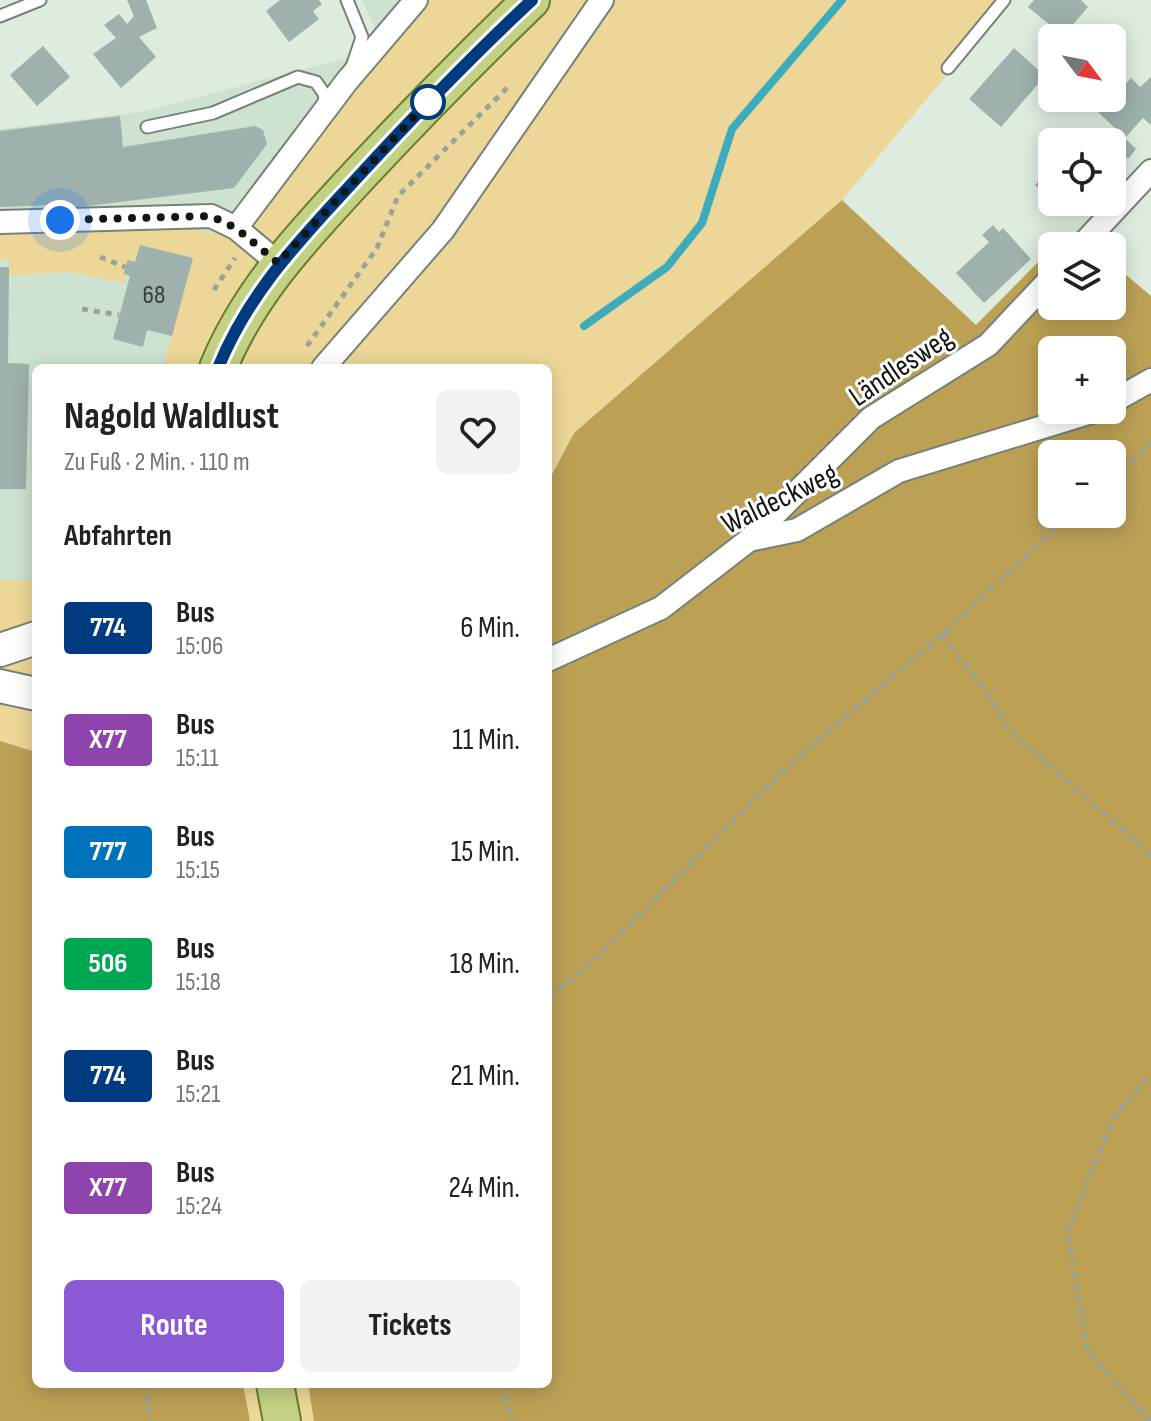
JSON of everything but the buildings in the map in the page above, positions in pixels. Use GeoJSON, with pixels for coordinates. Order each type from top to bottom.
{"type":"FeatureCollection","features":[{"type":"Feature","properties":{"kind":"main road"},"geometry":{"type":"LineString","coordinates":[[220,364],[252,302],[278,263],[446,83],[531,0]]}},
{"type":"Feature","properties":{"kind":"main road"},"geometry":{"type":"LineString","coordinates":[[276,1388],[282,1421]]}},
{"type":"Feature","properties":{"kind":"street"},"geometry":{"type":"LineString","coordinates":[[236,228],[347,81],[416,0]]}},
{"type":"Feature","properties":{"kind":"street"},"geometry":{"type":"LineString","coordinates":[[326,364],[443,230],[602,0]]}},
{"type":"Feature","properties":{"kind":"street"},"geometry":{"type":"LineString","coordinates":[[1094,232],[1151,171]]}},
{"type":"Feature","properties":{"kind":"street"},"geometry":{"type":"LineString","coordinates":[[0,222],[211,216],[236,228],[278,263]]}},
{"type":"Feature","properties":{"kind":"street","name":"Ländlesweg"},"geometry":{"type":"LineString","coordinates":[[749,540],[871,418],[988,345],[1038,292]]}},
{"type":"Feature","properties":{"kind":"street"},"geometry":{"type":"LineString","coordinates":[[1126,394],[1151,380]]}},
{"type":"Feature","properties":{"kind":"street","name":"Waldeckweg"},"geometry":{"type":"LineString","coordinates":[[552,658],[661,608],[749,540],[797,530],[899,471],[1052,424]]}},
{"type":"Feature","properties":{"kind":"lane"},"geometry":{"type":"LineString","coordinates":[[0,16],[40,0]]}},
{"type":"Feature","properties":{"kind":"lane"},"geometry":{"type":"LineString","coordinates":[[347,0],[362,37],[347,81]]}},
{"type":"Feature","properties":{"kind":"lane"},"geometry":{"type":"LineString","coordinates":[[948,68],[1004,0]]}},
{"type":"Feature","properties":{"kind":"lane"},"geometry":{"type":"LineString","coordinates":[[147,127],[213,113],[298,77],[316,82],[325,95],[323,113]]}},
{"type":"Feature","properties":{"kind":"path"},"geometry":{"type":"LineString","coordinates":[[301,358],[311,337],[377,248],[398,196],[510,85]]}},
{"type":"Feature","properties":{"kind":"path"},"geometry":{"type":"LineString","coordinates":[[100,257],[125,267]]}},
{"type":"Feature","properties":{"kind":"path"},"geometry":{"type":"LineString","coordinates":[[82,309],[119,315]]}},
{"type":"Feature","properties":{"kind":"path"},"geometry":{"type":"LineString","coordinates":[[1126,466],[1151,444]]}},
{"type":"Feature","properties":{"kind":"path"},"geometry":{"type":"LineString","coordinates":[[552,993],[583,971],[687,872],[793,761],[942,635],[1056,528]]}},
{"type":"Feature","properties":{"kind":"path"},"geometry":{"type":"LineString","coordinates":[[942,635],[979,682],[1010,731],[1151,855]]}},
{"type":"Feature","properties":{"kind":"path"},"geometry":{"type":"LineString","coordinates":[[1150,1421],[1088,1351],[1067,1231],[1115,1115],[1151,1073]]}},
{"type":"Feature","properties":{"kind":"path"},"geometry":{"type":"LineString","coordinates":[[146,1388],[150,1421]]}},
{"type":"Feature","properties":{"kind":"path"},"geometry":{"type":"LineString","coordinates":[[501,1388],[512,1421]]}},
{"type":"Feature","properties":{"kind":"shaded area"},"geometry":{"type":"Polygon","coordinates":[[[362,0],[408,0],[376,31],[362,0]]]}},
{"type":"Feature","properties":{"kind":"shaded area"},"geometry":{"type":"Polygon","coordinates":[[[408,0],[1010,0],[842,200],[574,433],[552,474],[552,364],[164,364],[192,258],[140,245],[135,262],[127,261],[125,283],[69,272],[9,276],[9,260],[0,259],[0,233],[164,226],[217,233],[350,57],[408,0]]]}},
{"type":"Feature","properties":{"kind":"shaded area"},"geometry":{"type":"Polygon","coordinates":[[[350,57],[250,192],[172,336],[164,364],[32,364],[32,580],[0,580],[0,129],[141,112],[350,57]]]}},
{"type":"Feature","properties":{"kind":"shaded area"},"geometry":{"type":"Polygon","coordinates":[[[842,200],[976,325],[1038,262],[1038,320],[1126,320],[1126,275],[1151,296],[1151,1421],[314,1421],[309,1388],[552,1388],[552,474],[574,433],[842,200]]]}},
{"type":"Feature","properties":{"kind":"shaded area"},"geometry":{"type":"Polygon","coordinates":[[[0,580],[32,580],[32,751],[0,741],[0,580]]]}},
{"type":"Feature","properties":{"kind":"shaded area"},"geometry":{"type":"Polygon","coordinates":[[[0,741],[32,751],[32,1388],[244,1388],[250,1421],[0,1421],[0,741]]]}},
{"type":"Feature","properties":{"kind":"shaded area"},"geometry":{"type":"Polygon","coordinates":[[[244,1388],[309,1388],[314,1421],[250,1421],[244,1388]]]}},
{"type":"Feature","properties":{"kind":"waterway"},"geometry":{"type":"LineString","coordinates":[[584,326],[667,267],[702,223],[732,129],[842,0]]}},
{"type":"Feature","properties":{"kind":"bus line","name":"774"},"geometry":{"type":"LineString","coordinates":[[220,364],[246,312],[278,263],[446,83],[532,0]]}},
{"type":"Feature","properties":{"kind":"route"},"geometry":{"type":"LineString","coordinates":[[60,220],[211,216],[236,228],[278,263],[428,102]]}}]}
